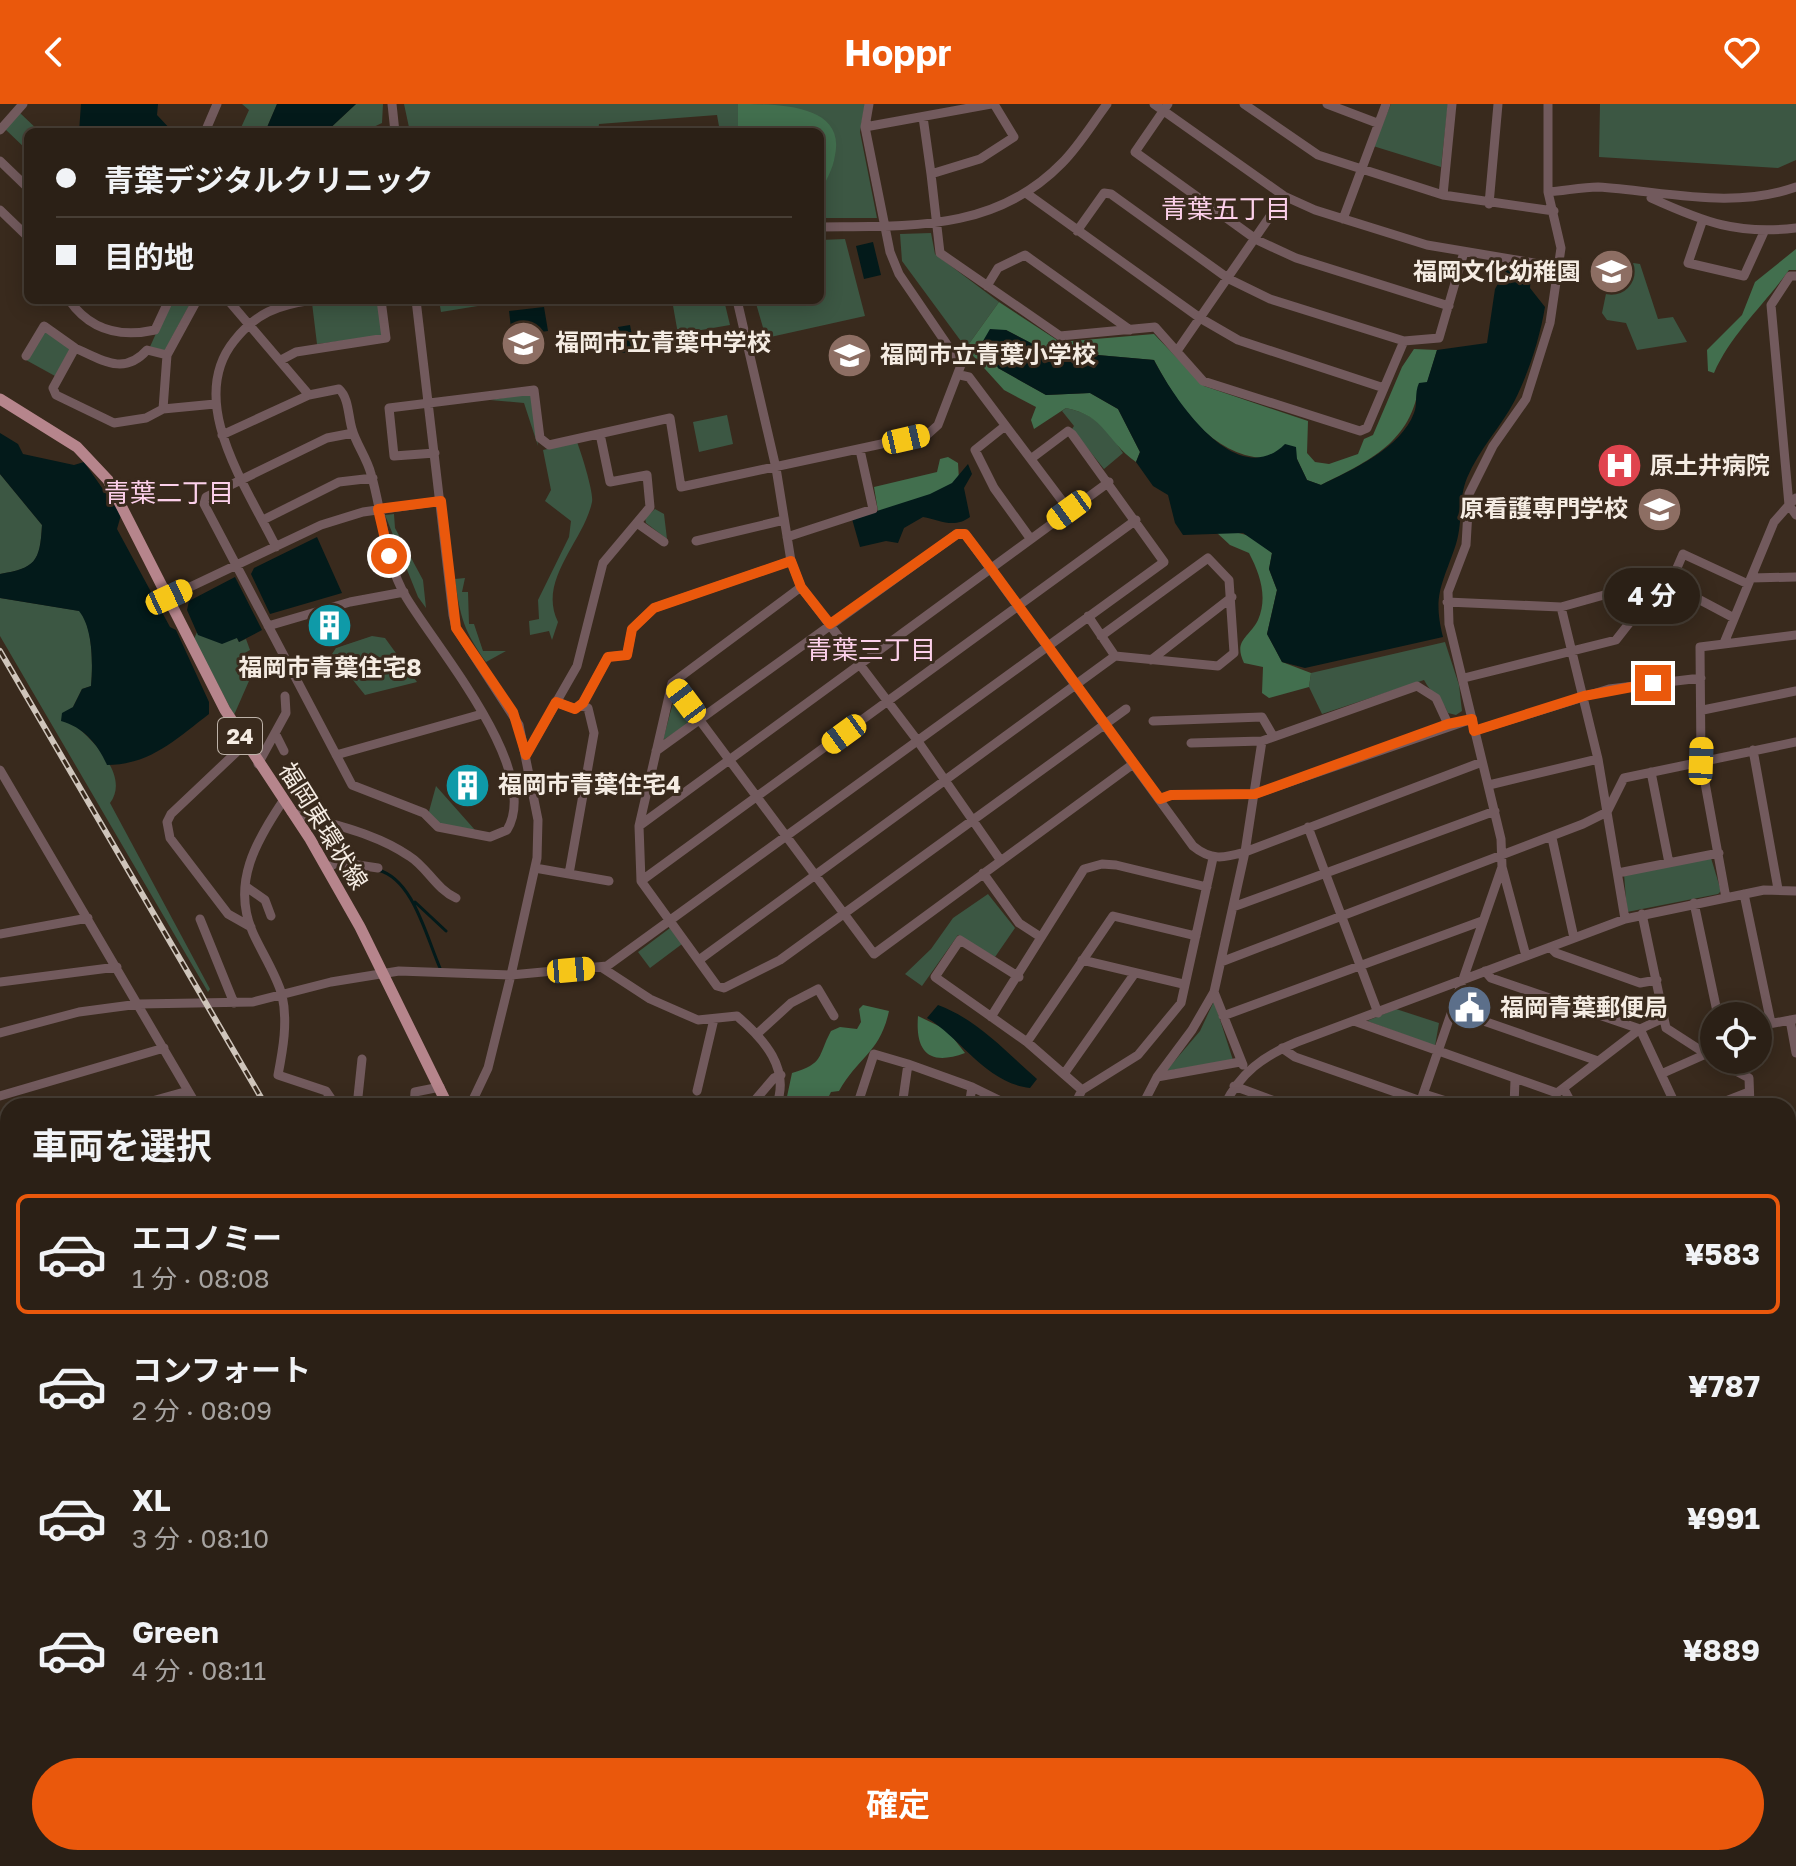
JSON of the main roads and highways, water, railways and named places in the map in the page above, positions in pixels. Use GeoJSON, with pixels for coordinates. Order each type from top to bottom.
{"type":"FeatureCollection","features":[{"type":"Feature","properties":{"kind":"main road","name":"福岡東環状線"},"geometry":{"type":"LineString","coordinates":[[0,399],[52,429],[96,466],[126,510],[245,744],[327,868],[445,1098]]}},
{"type":"Feature","properties":{"kind":"water"},"geometry":{"type":"Polygon","coordinates":[[[81,104],[158,104],[157,115],[169,128],[79,128],[81,104]]]}},
{"type":"Feature","properties":{"kind":"water"},"geometry":{"type":"Polygon","coordinates":[[[277,104],[356,104],[330,128],[267,128],[277,104]]]}},
{"type":"Feature","properties":{"kind":"water"},"geometry":{"type":"Polygon","coordinates":[[[873,242],[881,275],[864,279],[856,246],[873,242]]]}},
{"type":"Feature","properties":{"kind":"water"},"geometry":{"type":"Polygon","coordinates":[[[1506,270],[1531,272],[1530,288],[1545,307],[1520,389],[1464,486],[1458,536],[1439,599],[1443,637],[1305,668],[1282,662],[1267,634],[1277,590],[1269,569],[1272,553],[1243,533],[1183,535],[1175,523],[1168,495],[1153,486],[1136,462],[1140,452],[1118,409],[1090,393],[1046,395],[998,368],[983,341],[990,329],[1006,330],[1056,356],[1075,353],[1154,360],[1191,416],[1227,449],[1247,457],[1266,456],[1285,444],[1296,447],[1297,459],[1307,480],[1321,485],[1374,456],[1408,426],[1416,406],[1419,383],[1427,382],[1437,350],[1487,343],[1495,289],[1506,270]]]}},
{"type":"Feature","properties":{"kind":"water"},"geometry":{"type":"Polygon","coordinates":[[[544,307],[548,331],[512,336],[509,311],[544,307]]]}},
{"type":"Feature","properties":{"kind":"water"},"geometry":{"type":"Polygon","coordinates":[[[630,325],[635,351],[622,353],[618,327],[630,325]]]}},
{"type":"Feature","properties":{"kind":"water"},"geometry":{"type":"Polygon","coordinates":[[[0,433],[18,444],[23,454],[74,465],[84,462],[121,515],[117,529],[170,627],[176,630],[209,702],[209,714],[162,749],[136,761],[107,765],[89,737],[61,721],[62,713],[73,707],[82,689],[91,686],[89,636],[79,611],[0,598],[0,574],[21,569],[33,561],[40,547],[42,525],[0,474],[0,433]]]}},
{"type":"Feature","properties":{"kind":"water"},"geometry":{"type":"Polygon","coordinates":[[[968,464],[972,474],[964,488],[970,517],[953,523],[923,517],[904,528],[898,543],[886,541],[860,547],[852,519],[930,494],[952,483],[968,464]]]}},
{"type":"Feature","properties":{"kind":"water"},"geometry":{"type":"Polygon","coordinates":[[[317,537],[342,593],[270,614],[251,574],[254,568],[317,537]]]}},
{"type":"Feature","properties":{"kind":"water"},"geometry":{"type":"Polygon","coordinates":[[[235,577],[262,630],[239,642],[237,638],[222,644],[198,635],[187,610],[189,601],[235,577]]]}},
{"type":"Feature","properties":{"kind":"water"},"geometry":{"type":"Polygon","coordinates":[[[938,1005],[966,1019],[1002,1047],[1037,1079],[1030,1088],[1000,1078],[927,1018],[938,1005]]]}},
{"type":"Feature","properties":{"kind":"waterway"},"geometry":{"type":"LineString","coordinates":[[378,870],[390,875],[409,897],[440,968]]}},
{"type":"Feature","properties":{"kind":"waterway"},"geometry":{"type":"LineString","coordinates":[[415,902],[446,931]]}},
{"type":"Feature","properties":{"kind":"railway"},"geometry":{"type":"LineString","coordinates":[[0,651],[261,1098]]}},
{"type":"Feature","properties":{"kind":"place","name":"福岡文化幼稚園"},"geometry":{"type":"Point","coordinates":[1612,272]}},
{"type":"Feature","properties":{"kind":"place","name":"福岡市立青葉中学校"},"geometry":{"type":"Point","coordinates":[524,343]}},
{"type":"Feature","properties":{"kind":"place","name":"福岡市立青葉小学校"},"geometry":{"type":"Point","coordinates":[849,355]}},
{"type":"Feature","properties":{"kind":"place","name":"原土井病院"},"geometry":{"type":"Point","coordinates":[1619,466]}},
{"type":"Feature","properties":{"kind":"place","name":"原看護専門学校"},"geometry":{"type":"Point","coordinates":[1659,509]}},
{"type":"Feature","properties":{"kind":"place","name":"福岡市青葉住宅8"},"geometry":{"type":"Point","coordinates":[330,626]}},
{"type":"Feature","properties":{"kind":"place","name":"福岡市青葉住宅4"},"geometry":{"type":"Point","coordinates":[467,785]}},
{"type":"Feature","properties":{"kind":"place","name":"福岡青葉郵便局"},"geometry":{"type":"Point","coordinates":[1469,1008]}},
{"type":"Feature","properties":{"kind":"district","name":"青葉五丁目"},"geometry":{"type":"Point","coordinates":[1226,209]}},
{"type":"Feature","properties":{"kind":"district","name":"青葉二丁目"},"geometry":{"type":"Point","coordinates":[169,493]}},
{"type":"Feature","properties":{"kind":"district","name":"青葉三丁目"},"geometry":{"type":"Point","coordinates":[871,650]}}]}
